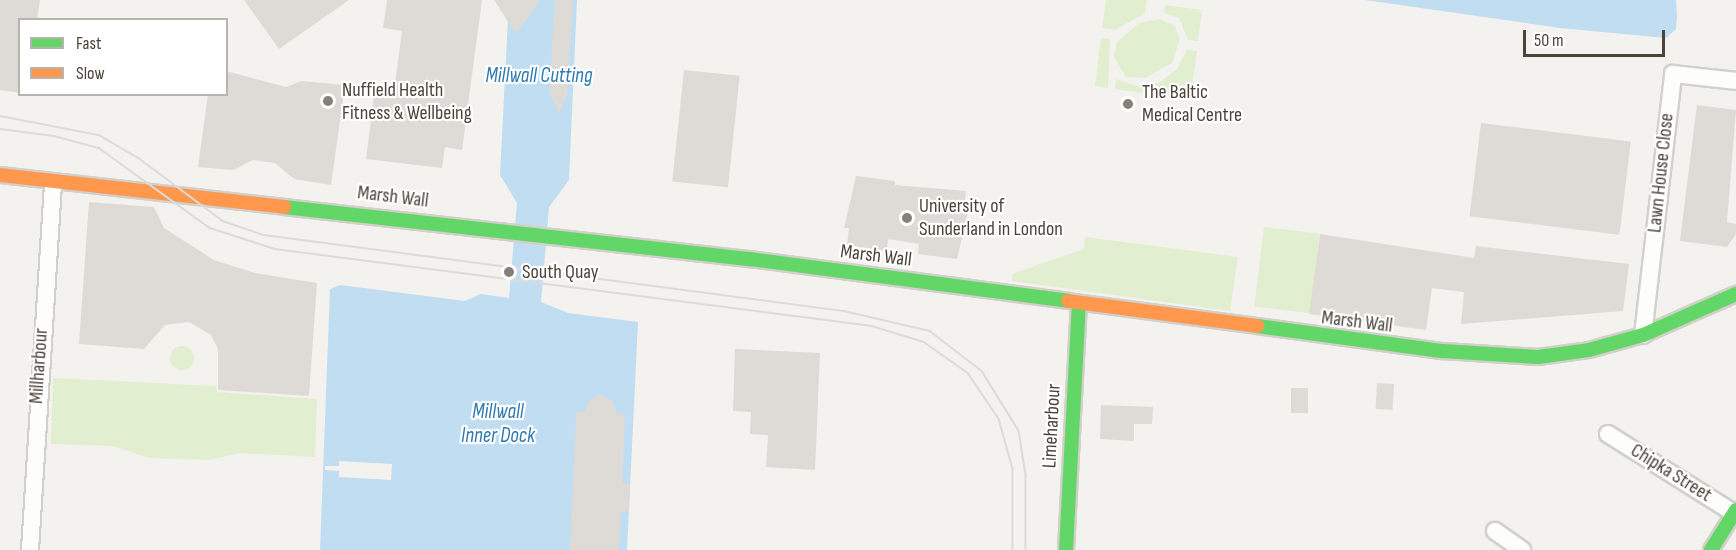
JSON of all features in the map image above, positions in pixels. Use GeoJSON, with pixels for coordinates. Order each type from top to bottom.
{"type":"FeatureCollection","features":[{"type":"Feature","properties":{"kind":"street","name":"Lawn House Close"},"geometry":{"type":"LineString","coordinates":[[1643,335],[1673,74],[1736,81]]}},
{"type":"Feature","properties":{"kind":"street","name":"Marsh Wall"},"geometry":{"type":"LineString","coordinates":[[0,175],[53,183],[501,230],[1079,303],[1387,345],[1538,357],[1643,335],[1736,294]]}},
{"type":"Feature","properties":{"kind":"street","name":"Millharbour"},"geometry":{"type":"LineString","coordinates":[[30,550],[53,183]]}},
{"type":"Feature","properties":{"kind":"street","name":"Limeharbour"},"geometry":{"type":"LineString","coordinates":[[1066,550],[1079,303]]}},
{"type":"Feature","properties":{"kind":"street","name":"Chipka Street"},"geometry":{"type":"LineString","coordinates":[[1608,434],[1735,512]]}},
{"type":"Feature","properties":{"kind":"street"},"geometry":{"type":"LineString","coordinates":[[1711,550],[1735,512]]}},
{"type":"Feature","properties":{"kind":"street"},"geometry":{"type":"LineString","coordinates":[[1495,531],[1522,550]]}},
{"type":"Feature","properties":{"kind":"green space"},"geometry":{"type":"Polygon","coordinates":[[[1106,0],[1147,0],[1145,13],[1115,30],[1102,28],[1106,0]]]}},
{"type":"Feature","properties":{"kind":"green space"},"geometry":{"type":"Polygon","coordinates":[[[1165,5],[1202,10],[1198,41],[1188,40],[1179,18],[1164,13],[1165,5]]]}},
{"type":"Feature","properties":{"kind":"green space"},"geometry":{"type":"Polygon","coordinates":[[[1160,19],[1175,26],[1180,39],[1172,63],[1145,78],[1126,77],[1114,57],[1117,42],[1139,23],[1160,19]]]}},
{"type":"Feature","properties":{"kind":"green space"},"geometry":{"type":"Polygon","coordinates":[[[1101,38],[1110,39],[1108,88],[1095,86],[1101,38]]]}},
{"type":"Feature","properties":{"kind":"green space"},"geometry":{"type":"Polygon","coordinates":[[[1187,50],[1197,51],[1190,100],[1115,89],[1116,79],[1140,87],[1160,82],[1177,69],[1187,50]]]}},
{"type":"Feature","properties":{"kind":"green space"},"geometry":{"type":"Polygon","coordinates":[[[1264,227],[1320,234],[1310,313],[1254,306],[1264,227]]]}},
{"type":"Feature","properties":{"kind":"green space"},"geometry":{"type":"Polygon","coordinates":[[[1085,237],[1238,257],[1230,311],[1012,281],[1012,274],[1084,249],[1085,237]]]}},
{"type":"Feature","properties":{"kind":"green space"},"geometry":{"type":"Polygon","coordinates":[[[182,346],[187,347],[193,353],[193,363],[187,369],[182,370],[177,369],[171,363],[170,358],[171,353],[177,347],[182,346]]]}},
{"type":"Feature","properties":{"kind":"green space"},"geometry":{"type":"Polygon","coordinates":[[[53,378],[216,386],[217,392],[317,399],[315,457],[239,453],[210,460],[149,458],[113,446],[51,444],[53,378]]]}},
{"type":"Feature","properties":{"kind":"water","name":"Millwall Inner Dock"},"geometry":{"type":"Polygon","coordinates":[[[509,0],[577,0],[569,180],[549,207],[541,302],[568,313],[638,322],[627,550],[320,550],[330,289],[340,285],[465,301],[481,294],[509,298],[517,203],[500,175],[509,0]]]}},
{"type":"Feature","properties":{"kind":"water"},"geometry":{"type":"Polygon","coordinates":[[[1365,0],[1676,0],[1677,17],[1676,29],[1666,38],[1560,28],[1365,0]]]}},
{"type":"Feature","properties":{"kind":"pier"},"geometry":{"type":"Polygon","coordinates":[[[339,461],[392,464],[391,480],[339,477],[339,471],[325,470],[325,466],[339,466],[339,461]]]}},
{"type":"Feature","properties":{"kind":"building"},"geometry":{"type":"Polygon","coordinates":[[[0,0],[40,0],[37,18],[18,18],[18,93],[0,90],[0,0]]]}},
{"type":"Feature","properties":{"kind":"building"},"geometry":{"type":"Polygon","coordinates":[[[244,0],[349,0],[279,49],[244,0]]]}},
{"type":"Feature","properties":{"kind":"building"},"geometry":{"type":"Polygon","coordinates":[[[387,0],[482,0],[462,150],[445,147],[442,168],[366,159],[375,89],[394,91],[402,31],[383,28],[387,0]]]}},
{"type":"Feature","properties":{"kind":"building"},"geometry":{"type":"Polygon","coordinates":[[[494,0],[540,0],[516,34],[494,0]]]}},
{"type":"Feature","properties":{"kind":"building"},"geometry":{"type":"Polygon","coordinates":[[[555,0],[573,0],[567,95],[559,113],[549,92],[555,0]]]}},
{"type":"Feature","properties":{"kind":"building"},"geometry":{"type":"Polygon","coordinates":[[[684,70],[740,76],[728,187],[672,181],[684,70]]]}},
{"type":"Feature","properties":{"kind":"building"},"geometry":{"type":"Polygon","coordinates":[[[228,72],[286,87],[301,81],[345,85],[331,185],[294,179],[275,163],[253,160],[233,170],[198,167],[208,96],[228,96],[228,72]]]}},
{"type":"Feature","properties":{"kind":"building"},"geometry":{"type":"Polygon","coordinates":[[[1697,105],[1736,110],[1727,222],[1736,224],[1736,234],[1727,247],[1680,241],[1697,105]]]}},
{"type":"Feature","properties":{"kind":"building"},"geometry":{"type":"Polygon","coordinates":[[[1481,123],[1631,141],[1619,235],[1470,216],[1481,123]]]}},
{"type":"Feature","properties":{"kind":"building","name":"University of Sunderland in London"},"geometry":{"type":"Polygon","coordinates":[[[856,176],[895,181],[895,185],[966,191],[964,208],[969,208],[957,259],[918,254],[919,244],[888,239],[887,251],[847,245],[849,228],[844,228],[856,176]]]}},
{"type":"Feature","properties":{"kind":"building"},"geometry":{"type":"Polygon","coordinates":[[[89,202],[154,207],[164,228],[214,260],[255,273],[317,283],[309,396],[218,390],[218,349],[211,335],[189,322],[165,325],[144,349],[79,344],[89,202]]]}},
{"type":"Feature","properties":{"kind":"building"},"geometry":{"type":"Polygon","coordinates":[[[1320,234],[1474,258],[1476,246],[1629,264],[1623,311],[1461,324],[1464,292],[1432,288],[1426,330],[1309,314],[1320,234]]]}},
{"type":"Feature","properties":{"kind":"building"},"geometry":{"type":"Polygon","coordinates":[[[735,349],[820,353],[815,470],[766,467],[768,435],[750,434],[751,412],[733,411],[735,349]]]}},
{"type":"Feature","properties":{"kind":"building"},"geometry":{"type":"Polygon","coordinates":[[[1377,383],[1394,384],[1393,410],[1376,409],[1377,383]]]}},
{"type":"Feature","properties":{"kind":"building"},"geometry":{"type":"Polygon","coordinates":[[[1291,388],[1308,388],[1308,413],[1291,413],[1291,388]]]}},
{"type":"Feature","properties":{"kind":"building"},"geometry":{"type":"Polygon","coordinates":[[[601,395],[613,401],[617,414],[625,414],[622,483],[630,484],[629,511],[621,511],[619,550],[570,550],[576,412],[584,412],[591,399],[601,395]]]}},
{"type":"Feature","properties":{"kind":"building"},"geometry":{"type":"Polygon","coordinates":[[[1101,405],[1153,407],[1152,424],[1134,424],[1134,441],[1100,439],[1101,405]]]}},
{"type":"Feature","properties":{"kind":"tram line"},"geometry":{"type":"LineString","coordinates":[[0,116],[99,135],[140,159],[223,221],[264,235],[844,311],[930,331],[982,371],[1019,431],[1026,475],[1026,550]]}},
{"type":"Feature","properties":{"kind":"tram line"},"geometry":{"type":"LineString","coordinates":[[0,129],[54,136],[99,148],[210,228],[275,249],[872,326],[924,342],[968,373],[999,419],[1013,469],[1013,550]]}},
{"type":"Feature","properties":{"kind":"traffic: fast"},"geometry":{"type":"LineString","coordinates":[[284,207],[750,259],[1068,301]]}},
{"type":"Feature","properties":{"kind":"traffic: fast"},"geometry":{"type":"LineString","coordinates":[[1257,326],[1443,351],[1538,357],[1589,350],[1643,335],[1736,294]]}},
{"type":"Feature","properties":{"kind":"traffic: fast"},"geometry":{"type":"LineString","coordinates":[[1066,550],[1079,303]]}},
{"type":"Feature","properties":{"kind":"traffic: fast"},"geometry":{"type":"LineString","coordinates":[[1711,550],[1736,510]]}},
{"type":"Feature","properties":{"kind":"traffic: slow"},"geometry":{"type":"LineString","coordinates":[[0,175],[284,207]]}},
{"type":"Feature","properties":{"kind":"traffic: slow"},"geometry":{"type":"LineString","coordinates":[[1068,301],[1257,326]]}},
{"type":"Feature","properties":{"kind":"place","name":"Nuffield Health Fitness & Wellbeing"},"geometry":{"type":"Point","coordinates":[328,101]}},
{"type":"Feature","properties":{"kind":"place","name":"The Baltic Medical Centre"},"geometry":{"type":"Point","coordinates":[1128,104]}},
{"type":"Feature","properties":{"kind":"place","name":"University of Sunderland in London"},"geometry":{"type":"Point","coordinates":[907,218]}},
{"type":"Feature","properties":{"kind":"place","name":"South Quay"},"geometry":{"type":"Point","coordinates":[509,272]}},
{"type":"Feature","properties":{"kind":"water label","name":"Millwall Cutting"},"geometry":{"type":"Point","coordinates":[539,76]}}]}
